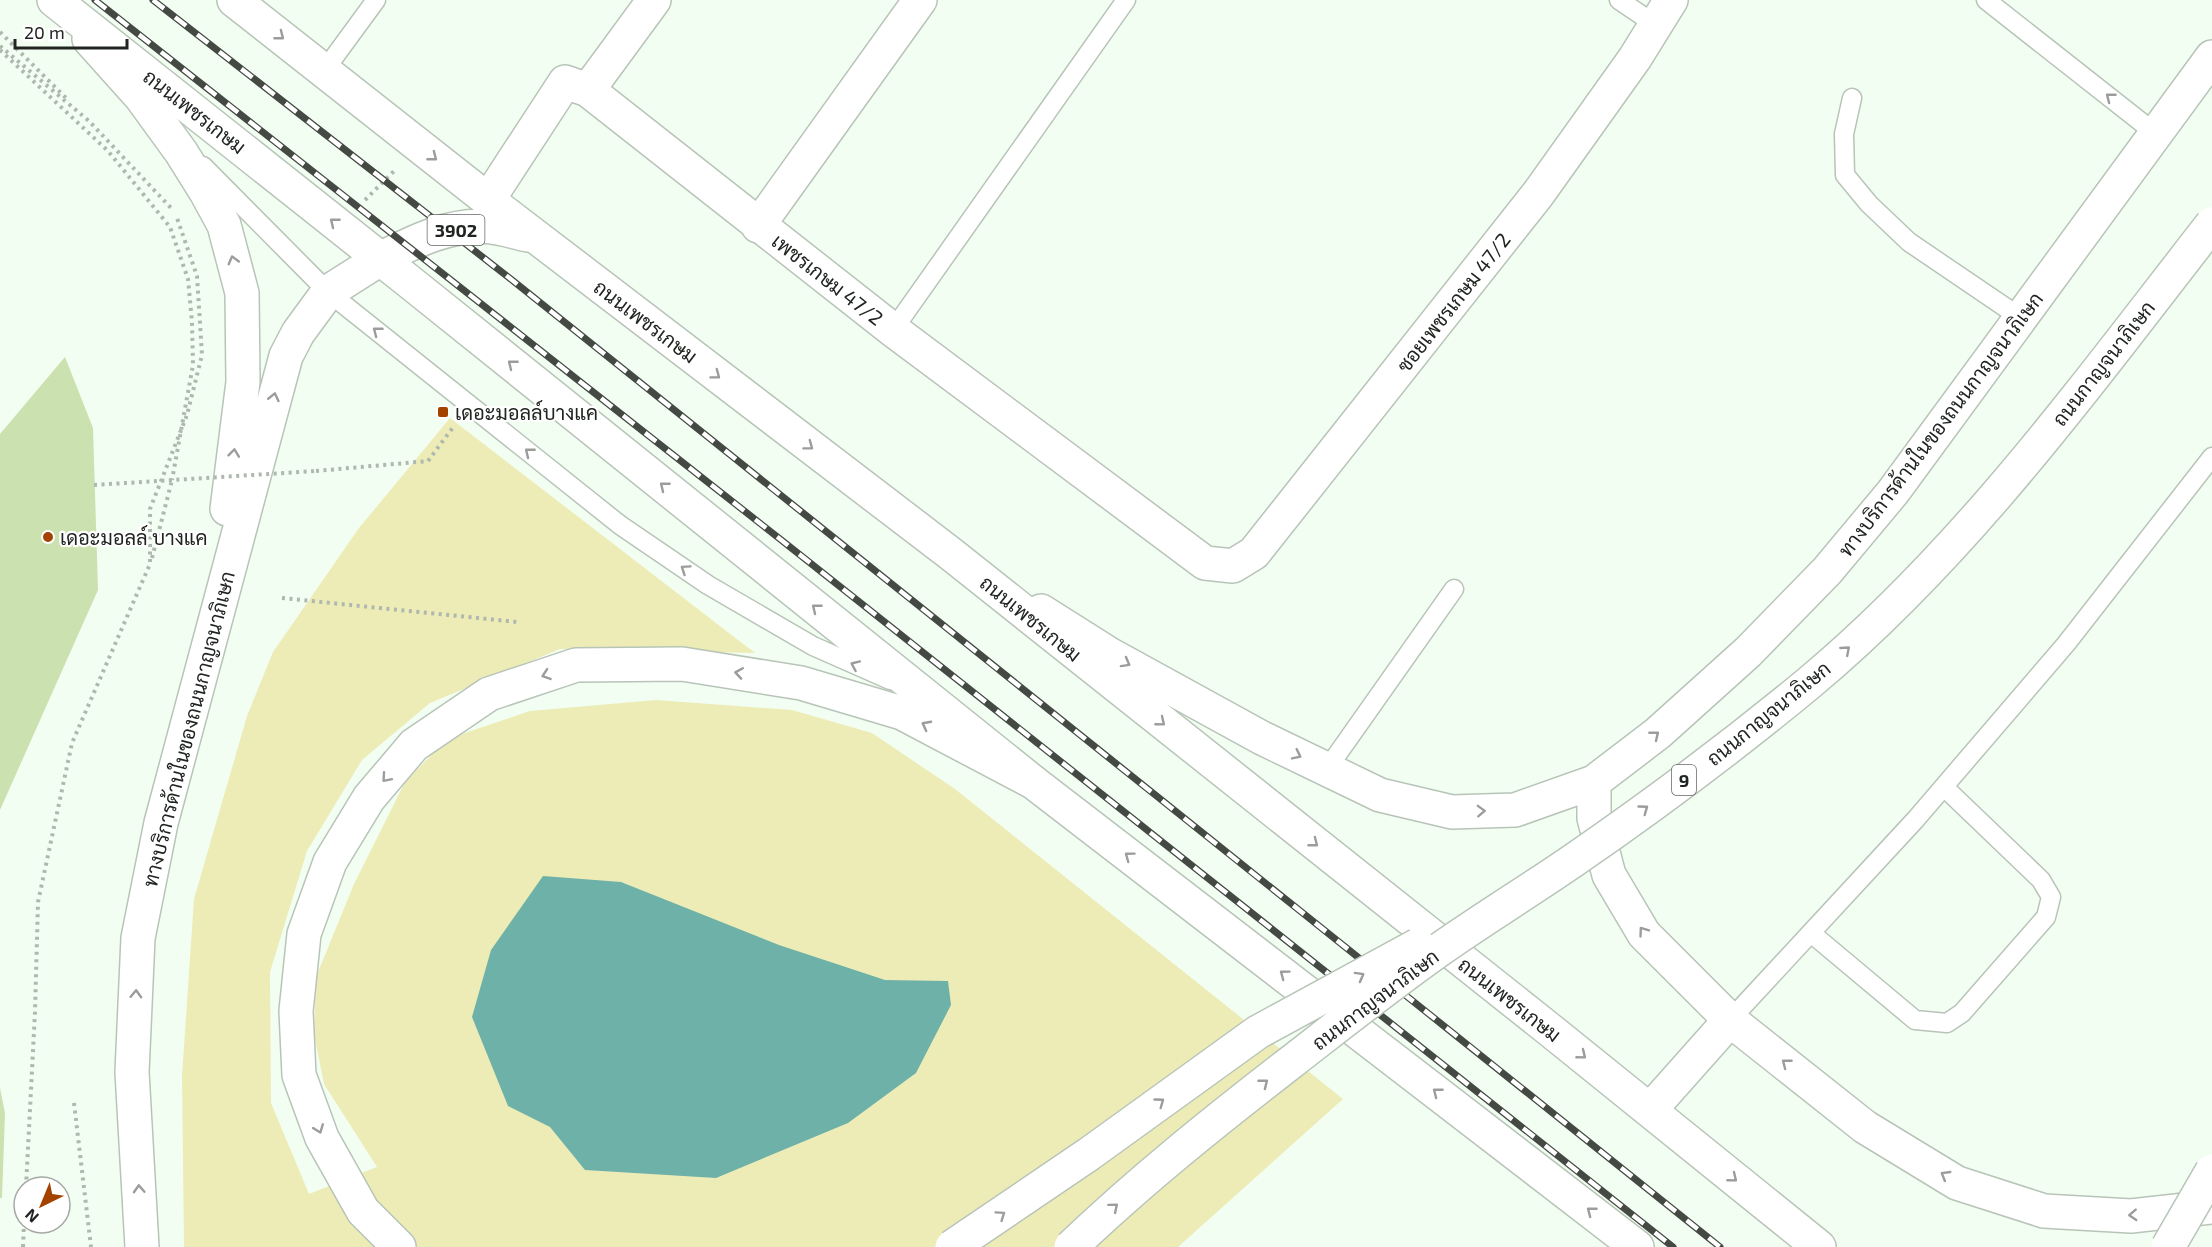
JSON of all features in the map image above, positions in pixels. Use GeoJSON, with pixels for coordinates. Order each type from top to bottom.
{"type":"FeatureCollection","features":[{"type":"Feature","properties":{"kind":"main road"},"geometry":{"type":"LineString","coordinates":[[48,0],[76,25],[141,97],[181,152],[224,225],[242,293],[243,382],[211,636]]}},
{"type":"Feature","properties":{"kind":"main road","name":"ถนนเพชรเกษม"},"geometry":{"type":"LineString","coordinates":[[54,0],[1033,782],[1637,1247]]}},
{"type":"Feature","properties":{"kind":"main road","name":"ถนนเพชรเกษม"},"geometry":{"type":"LineString","coordinates":[[234,0],[488,201],[951,554],[1820,1247]]}},
{"type":"Feature","properties":{"kind":"main road"},"geometry":{"type":"LineString","coordinates":[[488,201],[565,82],[588,90],[654,0]]}},
{"type":"Feature","properties":{"kind":"main road"},"geometry":{"type":"LineString","coordinates":[[758,226],[920,0]]}},
{"type":"Feature","properties":{"kind":"main road","name":"ซอยเพชรเกษม 47/2"},"geometry":{"type":"LineString","coordinates":[[1205,562],[1233,566],[1254,553],[1538,194],[1635,58],[1663,12]]}},
{"type":"Feature","properties":{"kind":"main road","name":"ทางบริการด้านในของถนนกาญจนาภิเษก"},"geometry":{"type":"LineString","coordinates":[[951,554],[1109,654],[1262,738],[1380,795],[1452,812],[1515,810],[1594,782],[1658,733],[1740,659],[1827,571],[1893,492],[2212,57]]}},
{"type":"Feature","properties":{"kind":"main road","name":"เพชรเกษม 47/2"},"geometry":{"type":"LineString","coordinates":[[588,90],[893,330],[1205,562]]}},
{"type":"Feature","properties":{"kind":"main road","name":"ถนนกาญจนาภิเษก"},"geometry":{"type":"LineString","coordinates":[[1071,1247],[1099,1220],[1222,1115],[1438,951],[1575,860],[1715,757],[1809,683],[1876,624],[1975,520],[2074,401],[2212,224]]}},
{"type":"Feature","properties":{"kind":"main road","name":"3902"},"geometry":{"type":"LineString","coordinates":[[380,259],[413,242],[465,228],[490,226],[536,237]]}},
{"type":"Feature","properties":{"kind":"main road","name":"ทางบริการด้านในของถนนกาญจนาภิเษก"},"geometry":{"type":"LineString","coordinates":[[142,1247],[132,1072],[138,938],[161,823],[286,356],[298,333],[328,292],[380,259]]}},
{"type":"Feature","properties":{"kind":"main road"},"geometry":{"type":"LineString","coordinates":[[399,1247],[363,1211],[322,1138],[299,1074],[296,1011],[304,934],[330,862],[369,798],[414,745],[489,694],[576,665],[682,664],[790,681],[902,712],[1033,782]]}},
{"type":"Feature","properties":{"kind":"main road"},"geometry":{"type":"LineString","coordinates":[[1594,782],[1594,818],[1609,875],[1644,934],[1730,1020],[1865,1127],[1957,1183],[2044,1211],[2131,1216],[2212,1207]]}},
{"type":"Feature","properties":{"kind":"main road"},"geometry":{"type":"LineString","coordinates":[[952,1247],[1089,1154],[1258,1032],[1575,860]]}},
{"type":"Feature","properties":{"kind":"main road"},"geometry":{"type":"LineString","coordinates":[[1650,1110],[1730,1020]]}},
{"type":"Feature","properties":{"kind":"main road"},"geometry":{"type":"LineString","coordinates":[[2168,1247],[2212,1171]]}},
{"type":"Feature","properties":{"kind":"lane"},"geometry":{"type":"LineString","coordinates":[[324,71],[376,0]]}},
{"type":"Feature","properties":{"kind":"lane"},"geometry":{"type":"LineString","coordinates":[[893,330],[1126,0]]}},
{"type":"Feature","properties":{"kind":"lane"},"geometry":{"type":"LineString","coordinates":[[1619,0],[1663,12]]}},
{"type":"Feature","properties":{"kind":"lane"},"geometry":{"type":"LineString","coordinates":[[1986,0],[2155,133]]}},
{"type":"Feature","properties":{"kind":"lane"},"geometry":{"type":"LineString","coordinates":[[141,97],[217,181],[328,292],[620,525],[708,585],[813,646],[927,697]]}},
{"type":"Feature","properties":{"kind":"lane"},"geometry":{"type":"LineString","coordinates":[[1852,98],[1844,134],[1845,175],[1869,204],[1910,242],[2021,318]]}},
{"type":"Feature","properties":{"kind":"lane"},"geometry":{"type":"LineString","coordinates":[[1730,1020],[1944,787],[2066,644],[2212,457]]}},
{"type":"Feature","properties":{"kind":"lane"},"geometry":{"type":"LineString","coordinates":[[1327,769],[1454,589]]}},
{"type":"Feature","properties":{"kind":"lane"},"geometry":{"type":"LineString","coordinates":[[1811,933],[1915,1020],[1947,1023],[1962,1013],[2046,917],[2051,897],[2041,880],[1944,787]]}},
{"type":"Feature","properties":{"kind":"path"},"geometry":{"type":"LineString","coordinates":[[0,32],[89,121],[174,212],[197,276],[202,355],[188,416],[150,509],[150,564]]}},
{"type":"Feature","properties":{"kind":"path"},"geometry":{"type":"LineString","coordinates":[[0,48],[89,121]]}},
{"type":"Feature","properties":{"kind":"path"},"geometry":{"type":"LineString","coordinates":[[0,48],[108,151],[170,227],[188,279],[192,322],[193,365],[172,480],[150,564],[72,743],[38,902],[27,1175]]}},
{"type":"Feature","properties":{"kind":"path"},"geometry":{"type":"LineString","coordinates":[[364,200],[395,170]]}},
{"type":"Feature","properties":{"kind":"path"},"geometry":{"type":"LineString","coordinates":[[94,485],[316,471],[428,461],[455,425]]}},
{"type":"Feature","properties":{"kind":"path"},"geometry":{"type":"LineString","coordinates":[[282,598],[517,622]]}},
{"type":"Feature","properties":{"kind":"path"},"geometry":{"type":"LineString","coordinates":[[74,1103],[91,1247]]}},
{"type":"Feature","properties":{"kind":"green space"},"geometry":{"type":"Polygon","coordinates":[[[450,418],[755,653],[560,649],[430,703],[362,760],[307,851],[270,972],[271,1103],[309,1194],[377,1167],[324,1084],[314,1034],[316,977],[354,884],[405,782],[447,739],[530,711],[656,700],[792,710],[872,733],[955,789],[1343,1099],[1178,1247],[184,1247],[182,1076],[194,899],[247,716],[273,652],[359,528],[450,418]]]}},
{"type":"Feature","properties":{"kind":"water"},"geometry":{"type":"Polygon","coordinates":[[[543,876],[621,882],[779,945],[885,980],[948,981],[951,1005],[916,1073],[848,1123],[716,1178],[585,1170],[550,1127],[508,1106],[472,1017],[491,950],[543,876]]]}},
{"type":"Feature","properties":{"kind":"building","name":"เดอะมอลล์ บางแค"},"geometry":{"type":"Polygon","coordinates":[[[65,357],[93,428],[98,590],[0,810],[0,434],[65,357]]]}},
{"type":"Feature","properties":{"kind":"building"},"geometry":{"type":"Polygon","coordinates":[[[0,1088],[5,1113],[2,1198],[0,1198],[0,1088]]]}},
{"type":"Feature","properties":{"kind":"railway"},"geometry":{"type":"LineString","coordinates":[[95,0],[780,539],[1673,1247]]}},
{"type":"Feature","properties":{"kind":"railway"},"geometry":{"type":"LineString","coordinates":[[153,0],[512,280],[1720,1247]]}},
{"type":"Feature","properties":{"kind":"place","name":"เดอะมอลล์บางแค"},"geometry":{"type":"Point","coordinates":[443,412]}},
{"type":"Feature","properties":{"kind":"place","name":"เดอะมอลล์ บางแค"},"geometry":{"type":"Point","coordinates":[48,537]}}]}
